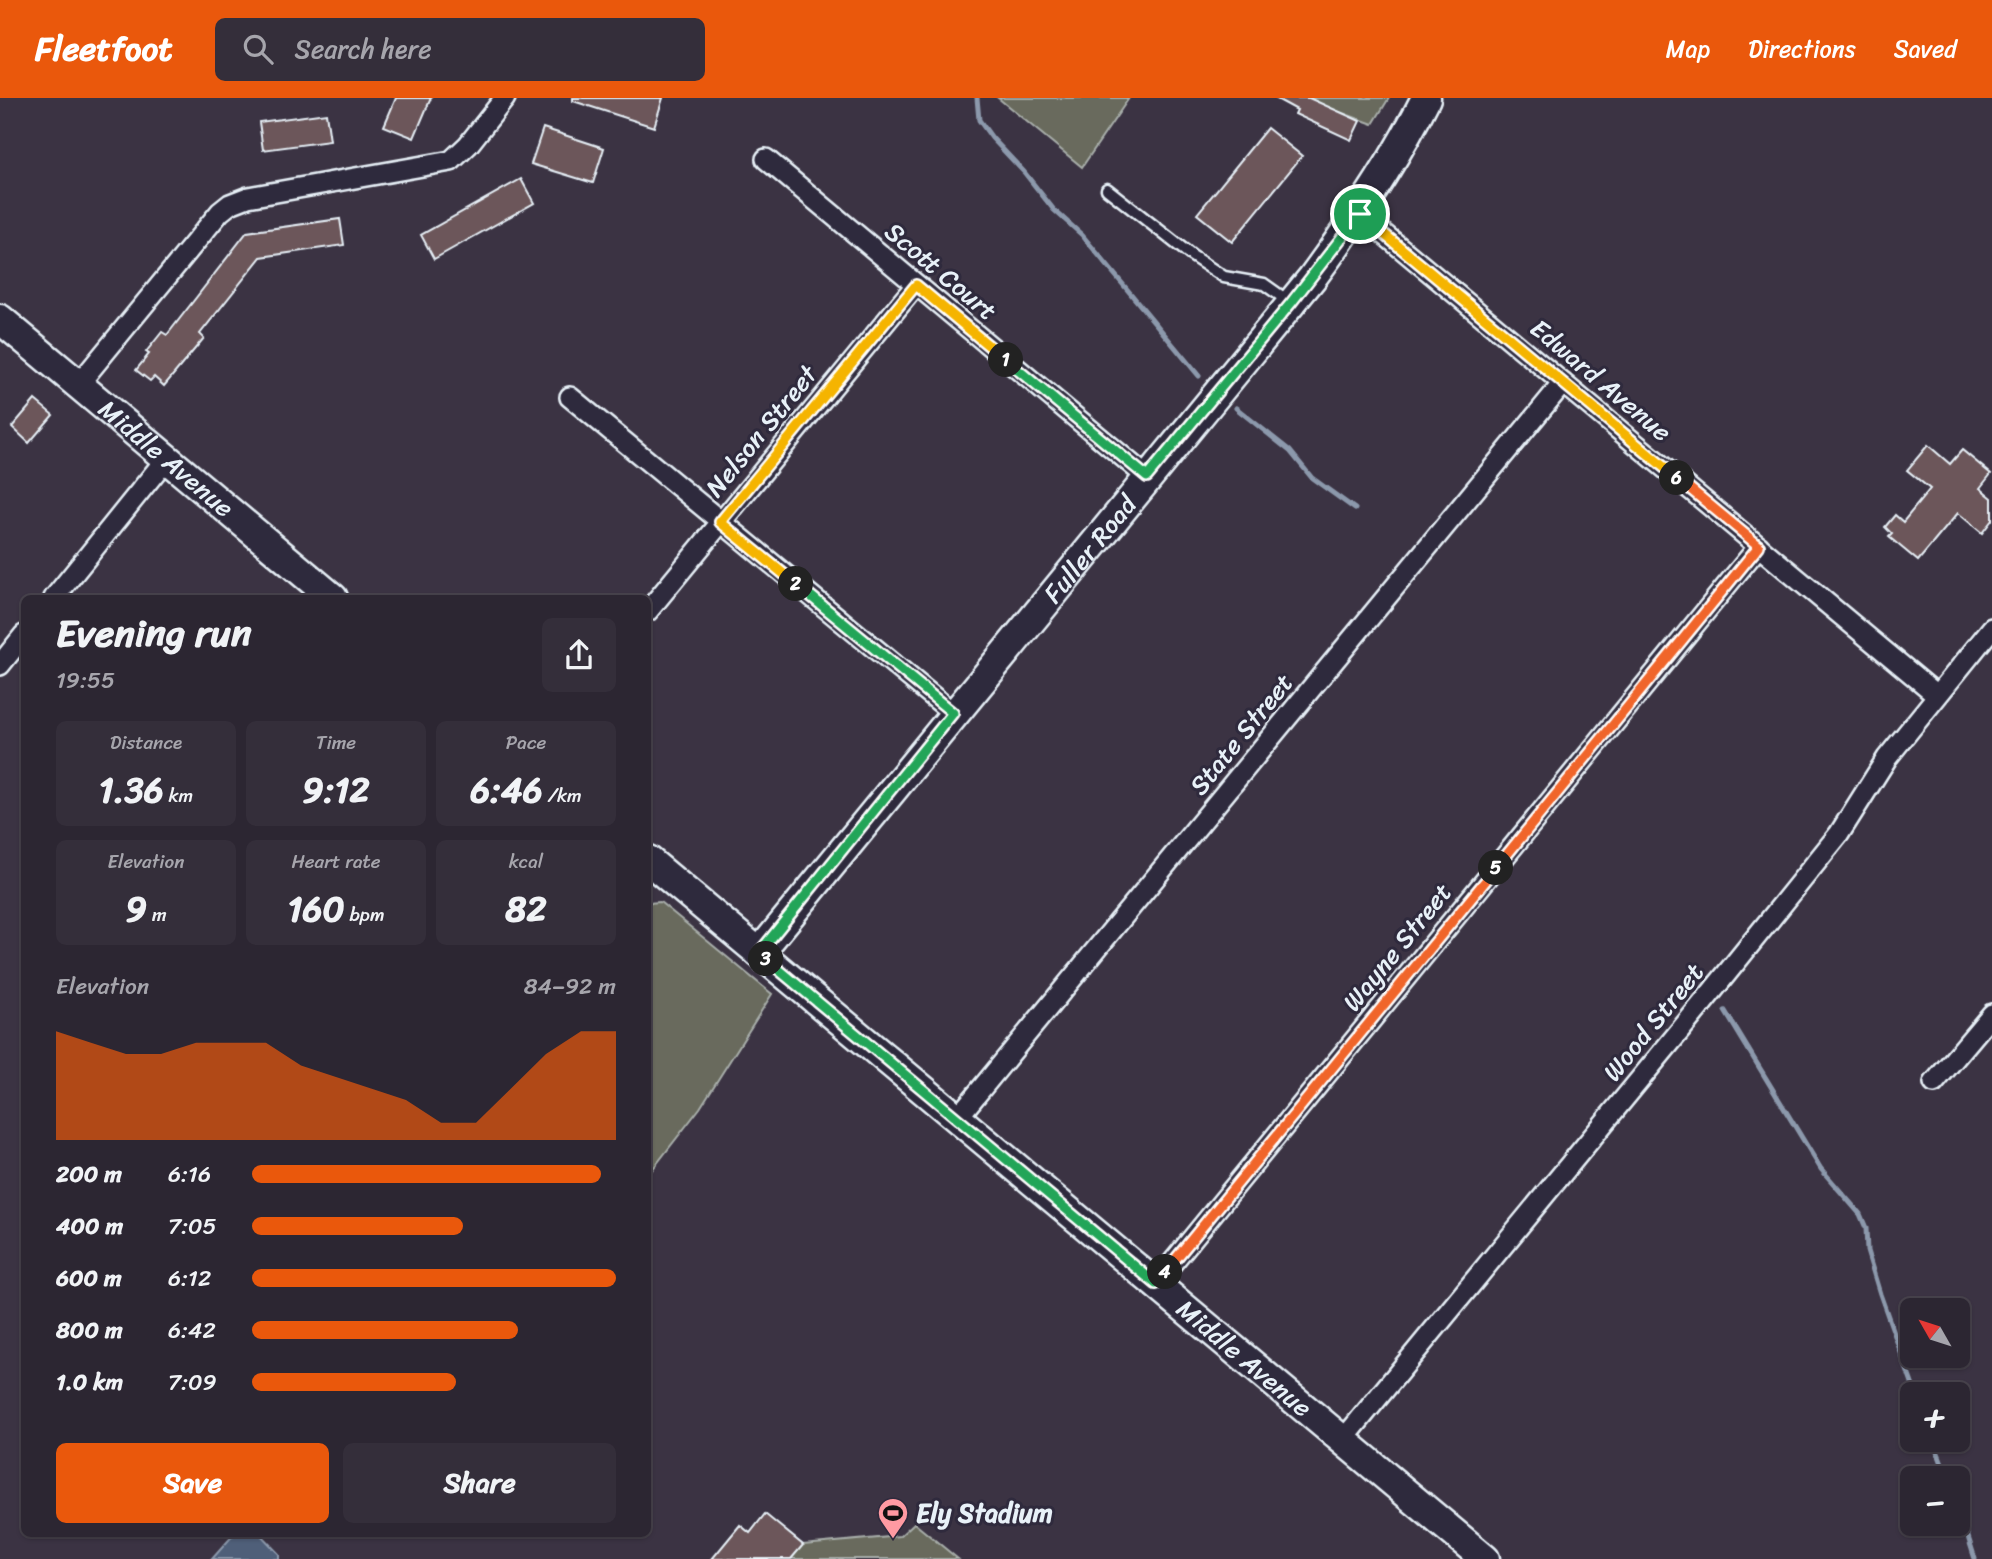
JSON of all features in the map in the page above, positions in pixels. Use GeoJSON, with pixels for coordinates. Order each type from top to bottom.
{"type":"FeatureCollection","features":[{"type":"Feature","properties":{"kind":"street"},"geometry":{"type":"LineString","coordinates":[[78,385],[220,212],[230,204],[248,197],[451,161],[468,145],[505,98]]}},
{"type":"Feature","properties":{"kind":"street","name":"Fuller Road"},"geometry":{"type":"LineString","coordinates":[[759,953],[1291,303],[1360,214],[1426,98]]}},
{"type":"Feature","properties":{"kind":"street","name":"Scott Court"},"geometry":{"type":"LineString","coordinates":[[766,159],[1147,477]]}},
{"type":"Feature","properties":{"kind":"street","name":"Edward Avenue"},"geometry":{"type":"LineString","coordinates":[[1360,214],[1937,695]]}},
{"type":"Feature","properties":{"kind":"street","name":"Nelson Street"},"geometry":{"type":"LineString","coordinates":[[651,607],[916,285]]}},
{"type":"Feature","properties":{"kind":"street","name":"Middle Avenue"},"geometry":{"type":"LineString","coordinates":[[0,319],[329,595]]}},
{"type":"Feature","properties":{"kind":"street","name":"State Street"},"geometry":{"type":"LineString","coordinates":[[958,1117],[1563,383]]}},
{"type":"Feature","properties":{"kind":"street"},"geometry":{"type":"LineString","coordinates":[[570,397],[953,713]]}},
{"type":"Feature","properties":{"kind":"street"},"geometry":{"type":"LineString","coordinates":[[56,595],[166,459]]}},
{"type":"Feature","properties":{"kind":"street","name":"Wayne Street"},"geometry":{"type":"LineString","coordinates":[[1156,1284],[1759,546]]}},
{"type":"Feature","properties":{"kind":"street","name":"Wood Street"},"geometry":{"type":"LineString","coordinates":[[1343,1440],[1839,834],[1887,758],[1992,628]]}},
{"type":"Feature","properties":{"kind":"street"},"geometry":{"type":"LineString","coordinates":[[0,665],[21,639]]}},
{"type":"Feature","properties":{"kind":"street","name":"Middle Avenue"},"geometry":{"type":"LineString","coordinates":[[651,863],[1485,1559]]}},
{"type":"Feature","properties":{"kind":"street"},"geometry":{"type":"LineString","coordinates":[[1934,1083],[1992,1014]]}},
{"type":"Feature","properties":{"kind":"lane"},"geometry":{"type":"LineString","coordinates":[[1107,189],[1192,256],[1224,277],[1264,284],[1291,303]]}},
{"type":"Feature","properties":{"kind":"green space"},"geometry":{"type":"Polygon","coordinates":[[[998,98],[1129,98],[1082,167],[998,98]]]}},
{"type":"Feature","properties":{"kind":"green space"},"geometry":{"type":"Polygon","coordinates":[[[1301,98],[1389,98],[1373,124],[1301,98]]]}},
{"type":"Feature","properties":{"kind":"green space"},"geometry":{"type":"Polygon","coordinates":[[[660,902],[772,994],[700,1108],[651,1171],[651,903],[660,902]]]}},
{"type":"Feature","properties":{"kind":"green space","name":"Ely Stadium"},"geometry":{"type":"Polygon","coordinates":[[[914,1523],[958,1559],[791,1559],[803,1545],[900,1536],[914,1523]]]}},
{"type":"Feature","properties":{"kind":"water"},"geometry":{"type":"Polygon","coordinates":[[[231,1537],[263,1537],[279,1554],[279,1559],[212,1559],[231,1537]]]}},
{"type":"Feature","properties":{"kind":"building"},"geometry":{"type":"Polygon","coordinates":[[[396,98],[431,98],[414,138],[384,126],[396,98]]]}},
{"type":"Feature","properties":{"kind":"building"},"geometry":{"type":"Polygon","coordinates":[[[573,98],[663,98],[654,127],[573,101],[573,98]]]}},
{"type":"Feature","properties":{"kind":"building"},"geometry":{"type":"Polygon","coordinates":[[[1275,98],[1309,98],[1360,121],[1351,140],[1295,114],[1297,110],[1275,98]]]}},
{"type":"Feature","properties":{"kind":"building"},"geometry":{"type":"Polygon","coordinates":[[[326,113],[330,141],[263,150],[259,122],[326,113]]]}},
{"type":"Feature","properties":{"kind":"building"},"geometry":{"type":"Polygon","coordinates":[[[543,128],[604,148],[593,183],[531,164],[543,128]]]}},
{"type":"Feature","properties":{"kind":"building"},"geometry":{"type":"Polygon","coordinates":[[[1267,128],[1302,156],[1232,242],[1197,214],[1267,128]]]}},
{"type":"Feature","properties":{"kind":"building"},"geometry":{"type":"Polygon","coordinates":[[[521,179],[534,203],[434,259],[421,235],[521,179]]]}},
{"type":"Feature","properties":{"kind":"building"},"geometry":{"type":"Polygon","coordinates":[[[340,219],[344,245],[261,257],[200,334],[204,338],[164,386],[154,377],[150,381],[136,370],[162,332],[167,335],[247,232],[340,219]]]}},
{"type":"Feature","properties":{"kind":"building"},"geometry":{"type":"Polygon","coordinates":[[[35,400],[53,415],[29,443],[12,427],[35,400]]]}},
{"type":"Feature","properties":{"kind":"building"},"geometry":{"type":"Polygon","coordinates":[[[1928,445],[1950,464],[1962,450],[1991,474],[1980,488],[1992,498],[1992,520],[1982,533],[1958,513],[1918,561],[1889,537],[1892,534],[1885,527],[1895,515],[1903,522],[1930,489],[1907,470],[1928,445]]]}},
{"type":"Feature","properties":{"kind":"building"},"geometry":{"type":"Polygon","coordinates":[[[765,1514],[803,1545],[791,1559],[712,1559],[740,1525],[750,1533],[765,1514]]]}},
{"type":"Feature","properties":{"kind":"waterway"},"geometry":{"type":"LineString","coordinates":[[977,98],[979,120],[992,138],[1054,210],[1082,235],[1199,376]]}},
{"type":"Feature","properties":{"kind":"waterway"},"geometry":{"type":"LineString","coordinates":[[1236,408],[1290,451],[1312,478],[1355,509]]}},
{"type":"Feature","properties":{"kind":"waterway"},"geometry":{"type":"LineString","coordinates":[[1725,1011],[1821,1169],[1860,1214],[1866,1228],[1867,1251],[1880,1294],[1911,1382]]}},
{"type":"Feature","properties":{"kind":"waterway"},"geometry":{"type":"LineString","coordinates":[[1938,1452],[1943,1466]]}},
{"type":"Feature","properties":{"kind":"waterway"},"geometry":{"type":"LineString","coordinates":[[1968,1536],[1975,1559]]}},
{"type":"Feature","properties":{"kind":"place","name":"Ely Stadium"},"geometry":{"type":"Point","coordinates":[893,1540]}},
{"type":"Feature","properties":{"kind":"route"},"geometry":{"type":"LineString","coordinates":[[1360,214],[1759,546],[1156,1284],[759,953],[953,713],[720,522],[916,285],[1147,477],[1312,278],[1360,214]]}}]}
